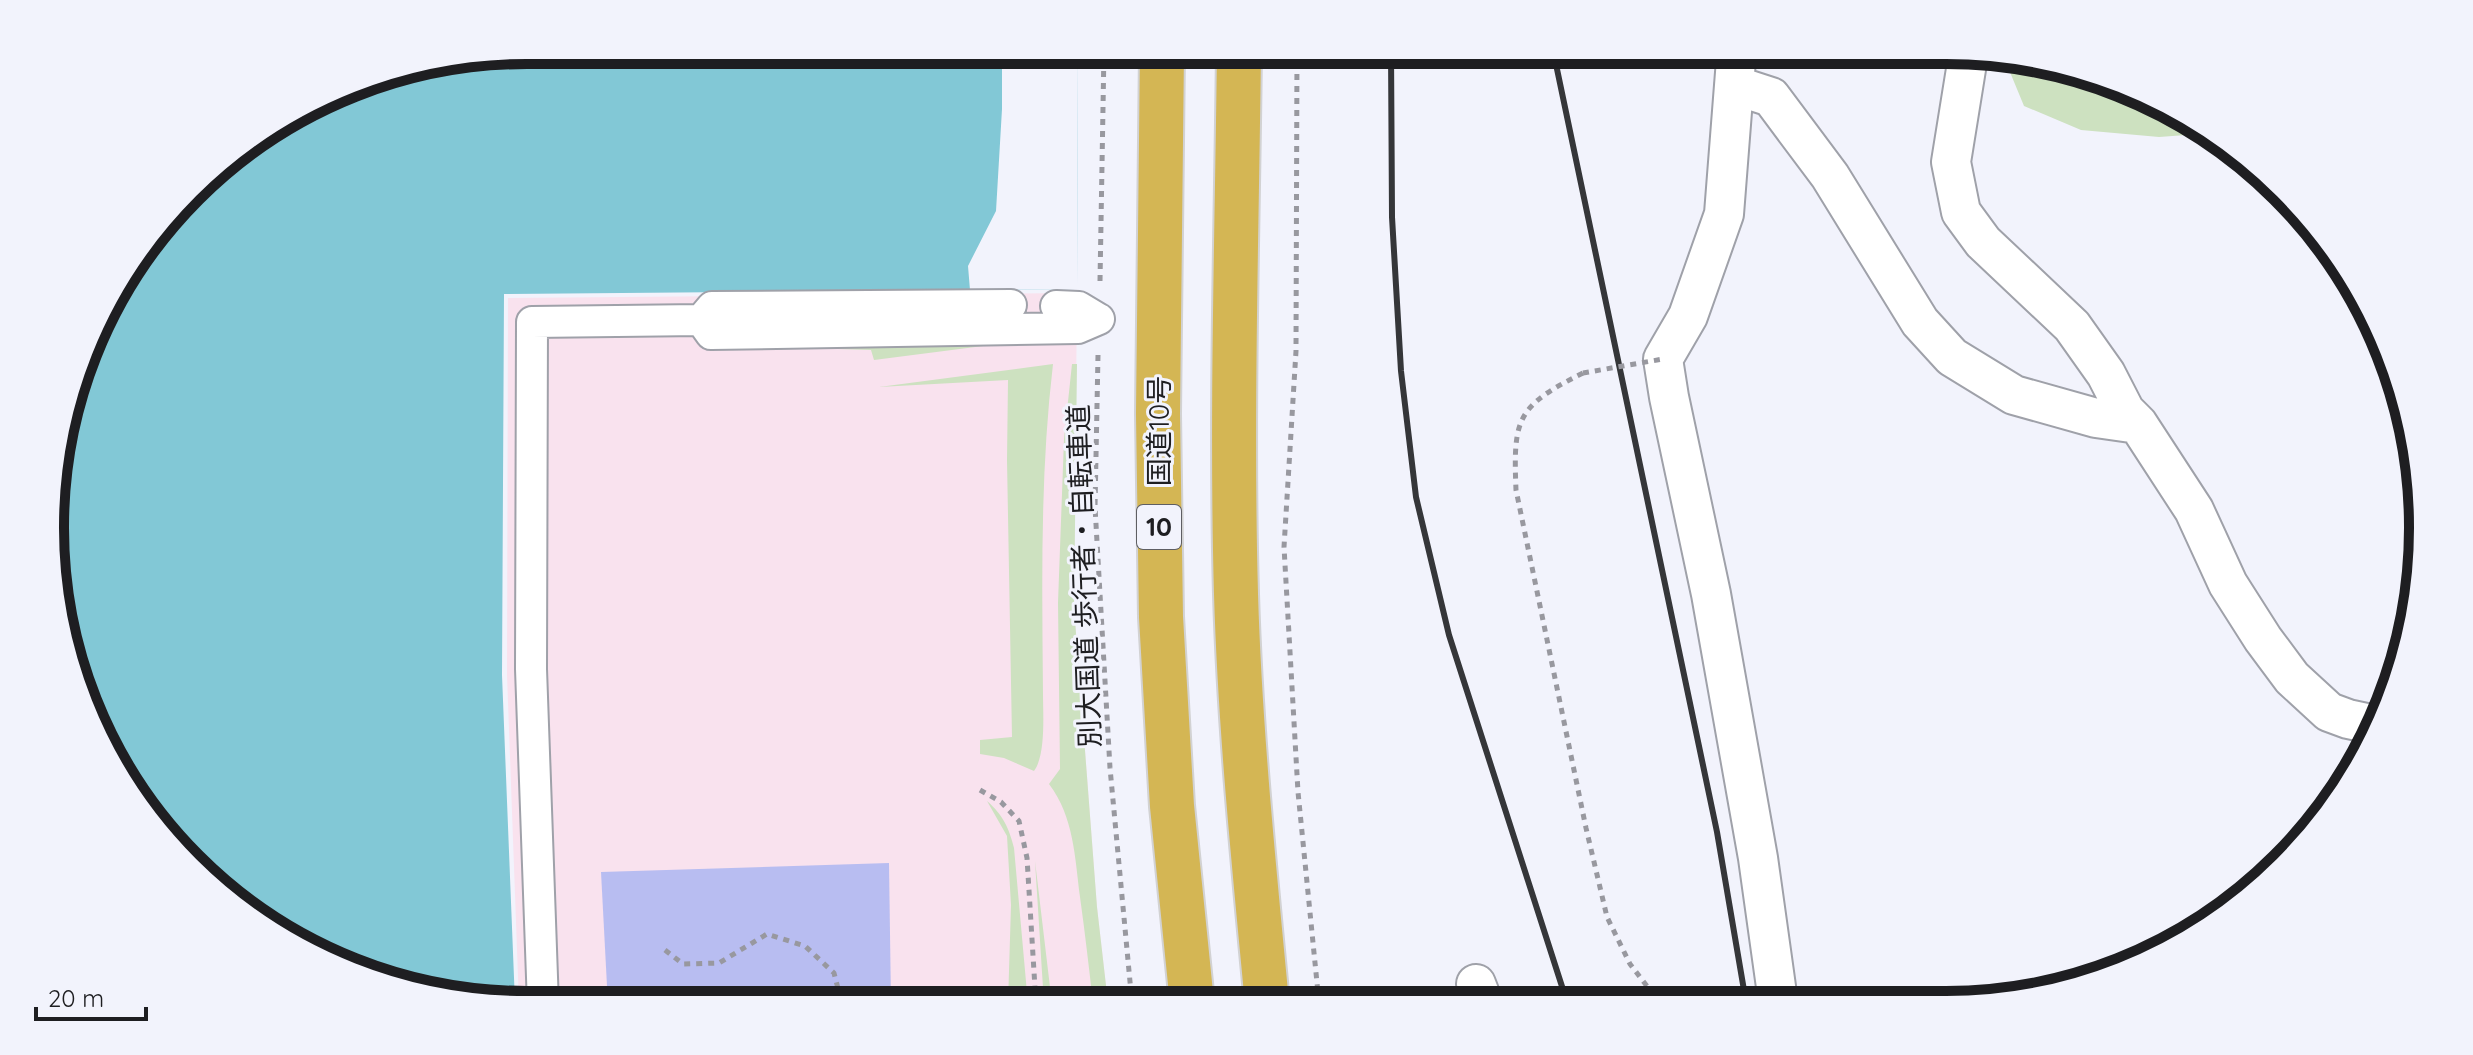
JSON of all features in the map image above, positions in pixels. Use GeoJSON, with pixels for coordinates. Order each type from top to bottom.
{"type":"FeatureCollection","features":[{"type":"Feature","properties":{"kind":"highway","name":"国道10号"},"geometry":{"type":"LineString","coordinates":[[1162,64],[1158,400],[1161,617],[1171,792],[1191,991]]}},
{"type":"Feature","properties":{"kind":"highway"},"geometry":{"type":"LineString","coordinates":[[1239,64],[1234,504],[1236,596],[1248,795],[1266,991]]}},
{"type":"Feature","properties":{"kind":"street"},"geometry":{"type":"LineString","coordinates":[[1967,65],[1951,162],[1961,212],[1983,242],[2072,326],[2106,374],[2125,411],[2138,424],[2194,510],[2228,584],[2292,678],[2329,712],[2366,723]]}},
{"type":"Feature","properties":{"kind":"street"},"geometry":{"type":"LineString","coordinates":[[1734,68],[1771,97],[1830,176],[1920,322],[1952,357],[2014,395],[2096,418],[2138,424]]}},
{"type":"Feature","properties":{"kind":"street"},"geometry":{"type":"LineString","coordinates":[[1734,68],[1724,214],[1688,316],[1663,359],[1717,625],[1758,858],[1777,991]]}},
{"type":"Feature","properties":{"kind":"street"},"geometry":{"type":"LineString","coordinates":[[542,991],[531,669],[532,322],[701,320],[712,307],[1011,305]]}},
{"type":"Feature","properties":{"kind":"street"},"geometry":{"type":"LineString","coordinates":[[1056,306],[1079,307],[1099,319]]}},
{"type":"Feature","properties":{"kind":"street"},"geometry":{"type":"LineString","coordinates":[[701,320],[711,334],[1078,328],[1099,319]]}},
{"type":"Feature","properties":{"kind":"path","name":"別大国道 歩行者・自転車道"},"geometry":{"type":"LineString","coordinates":[[1104,64],[1095,507],[1110,768],[1131,991]]}},
{"type":"Feature","properties":{"kind":"path"},"geometry":{"type":"LineString","coordinates":[[1297,64],[1296,351],[1284,547],[1298,792],[1318,991]]}},
{"type":"Feature","properties":{"kind":"path"},"geometry":{"type":"LineString","coordinates":[[1651,991],[1630,964],[1607,917],[1516,490],[1514,444],[1520,418],[1553,388],[1583,373],[1663,359]]}},
{"type":"Feature","properties":{"kind":"path"},"geometry":{"type":"LineString","coordinates":[[980,790],[1001,802],[1019,821],[1027,858],[1035,991]]}},
{"type":"Feature","properties":{"kind":"path"},"geometry":{"type":"LineString","coordinates":[[665,950],[683,964],[719,963],[767,934],[805,946],[834,973],[839,991]]}},
{"type":"Feature","properties":{"kind":"shaded area"},"geometry":{"type":"Polygon","coordinates":[[[1077,293],[1074,607],[1097,907],[1107,991],[519,991],[507,675],[508,298],[1077,293]]]}},
{"type":"Feature","properties":{"kind":"green space"},"geometry":{"type":"Polygon","coordinates":[[[2008,68],[2065,80],[2123,99],[2191,135],[2159,137],[2081,130],[2024,106],[2008,68]]]}},
{"type":"Feature","properties":{"kind":"green space"},"geometry":{"type":"Polygon","coordinates":[[[1054,337],[874,360],[871,350],[701,345],[1054,337]]]}},
{"type":"Feature","properties":{"kind":"green space"},"geometry":{"type":"Polygon","coordinates":[[[1053,364],[1044,488],[1043,734],[1034,771],[1004,758],[980,754],[980,740],[1012,737],[1008,380],[879,387],[1053,364]]]}},
{"type":"Feature","properties":{"kind":"green space"},"geometry":{"type":"Polygon","coordinates":[[[1072,364],[1077,364],[1074,607],[1097,907],[1107,991],[1092,991],[1072,838],[1064,810],[1049,784],[1060,769],[1058,603],[1064,439],[1072,364]]]}},
{"type":"Feature","properties":{"kind":"green space"},"geometry":{"type":"Polygon","coordinates":[[[987,801],[1005,822],[1014,848],[1027,991],[1008,991],[1011,905],[1007,836],[987,801]]]}},
{"type":"Feature","properties":{"kind":"green space"},"geometry":{"type":"Polygon","coordinates":[[[1035,861],[1050,991],[1043,991],[1035,861]]]}},
{"type":"Feature","properties":{"kind":"water"},"geometry":{"type":"Polygon","coordinates":[[[528,64],[1078,64],[1077,289],[504,294],[502,675],[515,991],[467,987],[408,975],[350,956],[296,929],[222,876],[179,833],[142,785],[99,705],[80,647],[65,558],[65,497],[73,437],[99,350],[142,270],[179,222],[245,160],[296,126],[350,99],[437,73],[528,64]]]}},
{"type":"Feature","properties":{"kind":"pier"},"geometry":{"type":"Polygon","coordinates":[[[1002,64],[1078,64],[1077,289],[970,290],[968,266],[996,211],[1002,64]]]}},
{"type":"Feature","properties":{"kind":"building"},"geometry":{"type":"Polygon","coordinates":[[[889,863],[891,991],[607,991],[601,872],[889,863]]]}},
{"type":"Feature","properties":{"kind":"railway"},"geometry":{"type":"LineString","coordinates":[[1391,64],[1392,217],[1401,371],[1416,497],[1449,635],[1563,991]]}},
{"type":"Feature","properties":{"kind":"railway"},"geometry":{"type":"LineString","coordinates":[[1556,64],[1717,832],[1744,991]]}}]}
